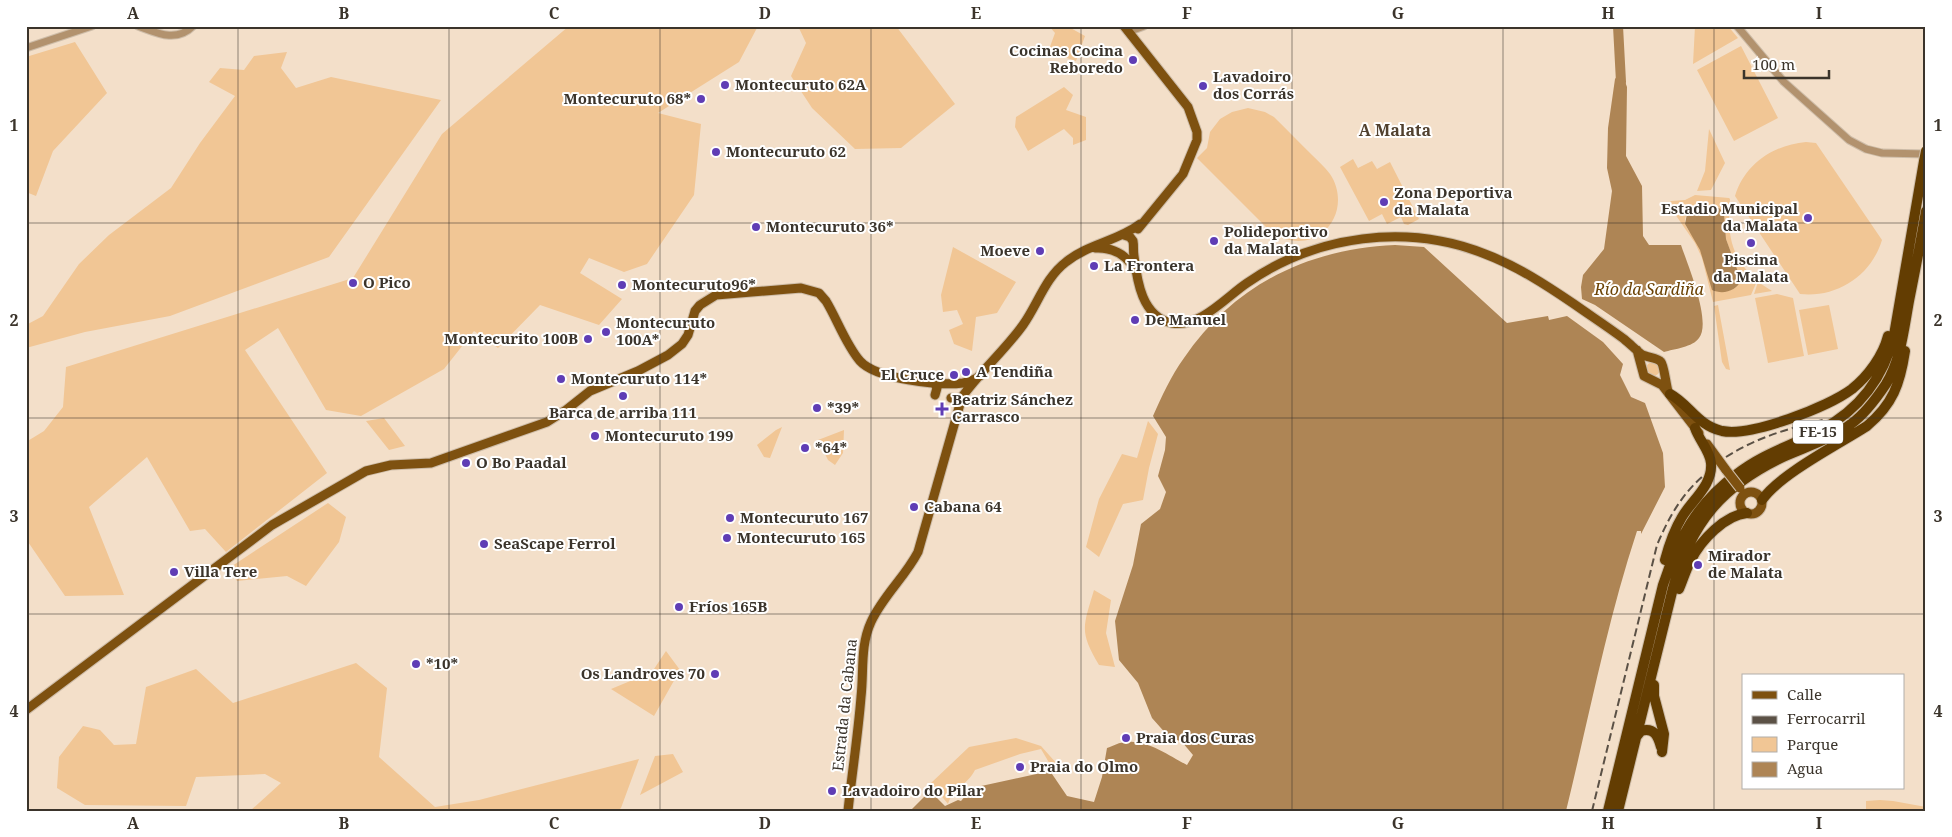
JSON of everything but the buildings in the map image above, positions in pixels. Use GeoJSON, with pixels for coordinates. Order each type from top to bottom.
{"type":"FeatureCollection","features":[{"type":"Feature","properties":{"kind":"highway","name":"FE-15"},"geometry":{"type":"LineString","coordinates":[[1608,811],[1663,585],[1672,556],[1693,518],[1716,491],[1747,466],[1820,431],[1844,417],[1863,399],[1879,376],[1890,353],[1925,155]]}},
{"type":"Feature","properties":{"kind":"highway","name":"FE-15"},"geometry":{"type":"LineString","coordinates":[[1618,811],[1667,615],[1681,562],[1689,542],[1709,512],[1721,498],[1740,482],[1757,470],[1851,425],[1869,408],[1887,382],[1897,358],[1925,215]]}},
{"type":"Feature","properties":{"kind":"highway"},"geometry":{"type":"LineString","coordinates":[[1762,500],[1773,488],[1792,474],[1868,426],[1886,409],[1893,398],[1905,354],[1912,303],[1912,283]]}},
{"type":"Feature","properties":{"kind":"highway"},"geometry":{"type":"LineString","coordinates":[[1669,393],[1680,400],[1701,421],[1711,427],[1729,432],[1741,432],[1763,427],[1835,400],[1852,389],[1866,375],[1876,361],[1886,343],[1901,290]]}},
{"type":"Feature","properties":{"kind":"highway"},"geometry":{"type":"LineString","coordinates":[[1644,659],[1656,592],[1672,538],[1682,516],[1704,487],[1711,473],[1709,455],[1695,428]]}},
{"type":"Feature","properties":{"kind":"highway"},"geometry":{"type":"LineString","coordinates":[[1667,615],[1691,559],[1704,541],[1736,516],[1747,513]]}},
{"type":"Feature","properties":{"kind":"highway"},"geometry":{"type":"LineString","coordinates":[[1637,736],[1646,730],[1654,732],[1659,739],[1662,752],[1664,734],[1654,696],[1654,665]]}},
{"type":"Feature","properties":{"kind":"main road"},"geometry":{"type":"LineString","coordinates":[[1087,250],[1100,248],[1127,254],[1133,245],[1140,224],[1183,174],[1197,140],[1197,132],[1188,107],[1126,29]]}},
{"type":"Feature","properties":{"kind":"main road","name":"Estrada da Cabana"},"geometry":{"type":"LineString","coordinates":[[848,811],[861,697],[862,653],[866,634],[879,607],[910,568],[918,552],[956,413],[963,396],[1028,319],[1054,274],[1070,259],[1121,236],[1140,224]]}},
{"type":"Feature","properties":{"kind":"main road"},"geometry":{"type":"LineString","coordinates":[[1137,275],[1131,264],[1114,244],[1121,236],[1130,237],[1142,295],[1152,311],[1162,320],[1183,323],[1197,319],[1249,281],[1272,267],[1294,256],[1322,246],[1383,237],[1447,242],[1484,253],[1505,262],[1561,295],[1637,350],[1650,358],[1656,358],[1662,363],[1669,393]]}},
{"type":"Feature","properties":{"kind":"main road"},"geometry":{"type":"LineString","coordinates":[[26,710],[272,525],[366,471],[391,465],[431,463],[547,422],[590,391],[638,371],[668,355],[682,344],[688,335],[695,311],[700,305],[716,295],[789,288],[801,288],[819,293],[860,361],[868,367],[886,376],[931,382],[957,383],[970,381],[980,376]]}},
{"type":"Feature","properties":{"kind":"main road"},"geometry":{"type":"LineString","coordinates":[[1637,350],[1644,376],[1662,385],[1669,393],[1742,491],[1740,502],[1742,509],[1747,513],[1757,512],[1762,500],[1755,492],[1742,491]]}},
{"type":"Feature","properties":{"kind":"main road"},"geometry":{"type":"LineString","coordinates":[[1642,367],[1650,358]]}},
{"type":"Feature","properties":{"kind":"main road"},"geometry":{"type":"LineString","coordinates":[[1653,380],[1659,378],[1663,373]]}},
{"type":"Feature","properties":{"kind":"main road"},"geometry":{"type":"LineString","coordinates":[[931,382],[956,400],[963,396],[964,388],[957,383]]}},
{"type":"Feature","properties":{"kind":"main road"},"geometry":{"type":"LineString","coordinates":[[931,382],[937,388],[935,395]]}},
{"type":"Feature","properties":{"kind":"main road"},"geometry":{"type":"LineString","coordinates":[[956,413],[950,395],[950,386],[957,383]]}},
{"type":"Feature","properties":{"kind":"street"},"geometry":{"type":"LineString","coordinates":[[26,48],[92,26]]}},
{"type":"Feature","properties":{"kind":"street"},"geometry":{"type":"LineString","coordinates":[[138,26],[162,35],[172,36],[182,35],[193,26]]}},
{"type":"Feature","properties":{"kind":"street"},"geometry":{"type":"LineString","coordinates":[[1126,29],[1144,26]]}},
{"type":"Feature","properties":{"kind":"street"},"geometry":{"type":"LineString","coordinates":[[1737,26],[1784,82],[1849,140],[1866,149],[1882,154],[1925,155]]}},
{"type":"Feature","properties":{"kind":"green space"},"geometry":{"type":"Polygon","coordinates":[[[569,26],[758,26],[739,62],[658,113],[701,124],[694,195],[647,264],[624,272],[589,258],[580,273],[622,299],[599,325],[540,305],[498,348],[474,331],[444,369],[361,416],[326,410],[278,328],[245,350],[327,473],[226,552],[205,529],[190,531],[147,457],[89,507],[124,595],[65,596],[26,539],[26,442],[44,431],[63,407],[66,367],[353,278],[442,134],[569,26]]]}},
{"type":"Feature","properties":{"kind":"green space"},"geometry":{"type":"Polygon","coordinates":[[[798,26],[896,26],[955,104],[901,148],[855,149],[812,108],[791,76],[806,43],[798,26]]]}},
{"type":"Feature","properties":{"kind":"green space"},"geometry":{"type":"Polygon","coordinates":[[[1049,26],[1067,26],[1085,36],[1076,61],[1061,56],[1047,55],[1055,33],[1049,26]]]}},
{"type":"Feature","properties":{"kind":"green space"},"geometry":{"type":"Polygon","coordinates":[[[1695,26],[1728,26],[1738,38],[1693,64],[1695,26]]]}},
{"type":"Feature","properties":{"kind":"green space"},"geometry":{"type":"Polygon","coordinates":[[[75,42],[107,93],[53,151],[36,196],[26,192],[26,57],[75,42]]]}},
{"type":"Feature","properties":{"kind":"green space"},"geometry":{"type":"Polygon","coordinates":[[[1741,46],[1778,118],[1734,141],[1697,70],[1741,46]]]}},
{"type":"Feature","properties":{"kind":"green space"},"geometry":{"type":"Polygon","coordinates":[[[287,52],[281,68],[296,88],[331,77],[441,100],[329,257],[170,316],[85,332],[26,348],[26,325],[43,316],[79,264],[109,235],[171,188],[200,143],[235,96],[209,82],[220,68],[244,70],[254,56],[287,52]]]}},
{"type":"Feature","properties":{"kind":"green space"},"geometry":{"type":"Polygon","coordinates":[[[1064,87],[1073,95],[1066,110],[1086,117],[1086,140],[1073,145],[1073,138],[1064,129],[1028,151],[1015,127],[1016,117],[1064,87]]]}},
{"type":"Feature","properties":{"kind":"green space"},"geometry":{"type":"Polygon","coordinates":[[[1248,108],[1265,112],[1274,117],[1324,166],[1334,181],[1338,197],[1336,213],[1333,221],[1317,237],[1299,241],[1275,236],[1197,158],[1207,148],[1210,132],[1220,119],[1232,112],[1248,108]]]}},
{"type":"Feature","properties":{"kind":"green space"},"geometry":{"type":"Polygon","coordinates":[[[1709,129],[1725,163],[1711,190],[1697,191],[1705,171],[1709,129]]]}},
{"type":"Feature","properties":{"kind":"green space","name":"Estadio Municipal da Malata"},"geometry":{"type":"Polygon","coordinates":[[[1806,142],[1816,143],[1882,240],[1870,264],[1851,282],[1827,292],[1814,294],[1800,294],[1735,196],[1746,174],[1762,158],[1782,147],[1806,142]]]}},
{"type":"Feature","properties":{"kind":"green space","name":"Zona Deportiva da Malata"},"geometry":{"type":"Polygon","coordinates":[[[1353,159],[1358,168],[1372,161],[1377,169],[1390,162],[1419,219],[1408,225],[1404,224],[1401,217],[1387,224],[1382,214],[1369,221],[1340,167],[1353,159]]]}},
{"type":"Feature","properties":{"kind":"green space"},"geometry":{"type":"Polygon","coordinates":[[[1695,195],[1730,199],[1729,223],[1732,244],[1741,263],[1757,281],[1751,295],[1713,302],[1702,258],[1695,243],[1668,204],[1671,201],[1685,200],[1695,195]],[[1703,206],[1694,209],[1687,214],[1685,223],[1699,246],[1712,288],[1728,291],[1735,288],[1741,281],[1726,239],[1724,213],[1717,208],[1703,206]]]}},
{"type":"Feature","properties":{"kind":"green space"},"geometry":{"type":"Polygon","coordinates":[[[953,247],[1016,282],[997,313],[976,317],[972,351],[954,344],[949,330],[963,324],[957,310],[943,312],[941,295],[953,247]]]}},
{"type":"Feature","properties":{"kind":"green space"},"geometry":{"type":"Polygon","coordinates":[[[1758,282],[1772,291],[1754,294],[1758,282]]]}},
{"type":"Feature","properties":{"kind":"green space"},"geometry":{"type":"Polygon","coordinates":[[[1777,294],[1793,298],[1804,356],[1768,363],[1755,298],[1777,294]]]}},
{"type":"Feature","properties":{"kind":"green space"},"geometry":{"type":"Polygon","coordinates":[[[1718,305],[1730,370],[1726,369],[1722,362],[1714,306],[1718,305]]]}},
{"type":"Feature","properties":{"kind":"green space"},"geometry":{"type":"Polygon","coordinates":[[[1829,305],[1838,349],[1808,355],[1799,310],[1829,305]]]}},
{"type":"Feature","properties":{"kind":"green space"},"geometry":{"type":"Polygon","coordinates":[[[1653,362],[1658,364],[1660,369],[1658,374],[1653,376],[1648,374],[1646,369],[1648,364],[1653,362]]]}},
{"type":"Feature","properties":{"kind":"green space"},"geometry":{"type":"Polygon","coordinates":[[[384,418],[405,446],[389,450],[366,421],[384,418]]]}},
{"type":"Feature","properties":{"kind":"green space"},"geometry":{"type":"Polygon","coordinates":[[[1148,421],[1158,434],[1143,500],[1123,504],[1099,557],[1086,547],[1099,499],[1122,454],[1137,458],[1148,421]]]}},
{"type":"Feature","properties":{"kind":"green space"},"geometry":{"type":"Polygon","coordinates":[[[782,427],[770,458],[764,457],[757,445],[782,427]]]}},
{"type":"Feature","properties":{"kind":"green space"},"geometry":{"type":"Polygon","coordinates":[[[844,430],[843,453],[835,465],[828,460],[818,440],[844,430]]]}},
{"type":"Feature","properties":{"kind":"green space"},"geometry":{"type":"Polygon","coordinates":[[[328,503],[346,517],[339,542],[306,586],[287,576],[237,581],[229,568],[328,503]]]}},
{"type":"Feature","properties":{"kind":"green space"},"geometry":{"type":"Polygon","coordinates":[[[1094,590],[1111,600],[1106,633],[1115,667],[1099,665],[1088,644],[1085,621],[1094,590]]]}},
{"type":"Feature","properties":{"kind":"green space"},"geometry":{"type":"Polygon","coordinates":[[[666,651],[680,670],[654,716],[611,689],[652,672],[666,651]]]}},
{"type":"Feature","properties":{"kind":"green space"},"geometry":{"type":"Polygon","coordinates":[[[356,663],[387,688],[379,757],[435,807],[479,800],[639,759],[621,808],[617,811],[250,811],[281,783],[265,774],[196,777],[186,806],[85,805],[57,788],[59,757],[83,726],[100,730],[114,745],[136,744],[146,687],[196,669],[233,703],[356,663]]]}},
{"type":"Feature","properties":{"kind":"green space"},"geometry":{"type":"Polygon","coordinates":[[[1016,738],[1041,746],[1058,765],[1060,770],[1054,771],[1041,749],[1020,754],[975,770],[953,795],[948,804],[931,783],[969,747],[1016,738]]]}},
{"type":"Feature","properties":{"kind":"green space"},"geometry":{"type":"Polygon","coordinates":[[[673,754],[683,772],[640,795],[655,756],[673,754]]]}},
{"type":"Feature","properties":{"kind":"green space"},"geometry":{"type":"Polygon","coordinates":[[[1880,800],[1926,807],[1926,811],[1866,811],[1866,801],[1880,800]]]}},
{"type":"Feature","properties":{"kind":"water","name":"Río da Sardiña"},"geometry":{"type":"Polygon","coordinates":[[[1621,71],[1627,87],[1626,156],[1642,186],[1643,236],[1649,245],[1681,245],[1693,278],[1703,319],[1702,330],[1696,341],[1688,346],[1664,352],[1595,305],[1582,299],[1583,275],[1604,249],[1612,191],[1607,168],[1608,128],[1615,79],[1621,71]]]}},
{"type":"Feature","properties":{"kind":"water"},"geometry":{"type":"Polygon","coordinates":[[[1700,207],[1719,208],[1724,213],[1726,239],[1741,280],[1736,287],[1729,291],[1712,290],[1700,250],[1685,224],[1687,214],[1700,207]]]}},
{"type":"Feature","properties":{"kind":"water"},"geometry":{"type":"Polygon","coordinates":[[[1395,245],[1424,247],[1507,323],[1548,316],[1549,320],[1567,316],[1603,342],[1623,364],[1620,375],[1631,397],[1645,403],[1663,453],[1665,487],[1641,534],[1641,531],[1637,531],[1626,565],[1607,635],[1566,811],[910,811],[930,791],[945,806],[958,800],[961,801],[972,788],[1050,771],[1067,796],[1094,802],[1102,777],[1107,748],[1124,742],[1142,743],[1166,753],[1187,765],[1193,755],[1182,742],[1168,736],[1152,718],[1138,683],[1119,660],[1115,621],[1133,565],[1141,524],[1160,509],[1166,492],[1158,476],[1165,450],[1166,437],[1153,416],[1175,372],[1204,332],[1226,310],[1250,291],[1275,276],[1303,263],[1332,254],[1363,248],[1395,245]]]}},
{"type":"Feature","properties":{"kind":"waterway","name":"Río da Sardiña"},"geometry":{"type":"LineString","coordinates":[[1618,26],[1621,82]]}},
{"type":"Feature","properties":{"kind":"railway"},"geometry":{"type":"LineString","coordinates":[[1726,457],[1762,439],[1826,419]]}},
{"type":"Feature","properties":{"kind":"railway"},"geometry":{"type":"LineString","coordinates":[[1592,811],[1657,545],[1676,508],[1688,491],[1703,476]]}},
{"type":"Feature","properties":{"kind":"place","name":"Cocinas Cocina Reboredo"},"geometry":{"type":"Point","coordinates":[1133,60]}},
{"type":"Feature","properties":{"kind":"place","name":"Montecuruto 62A"},"geometry":{"type":"Point","coordinates":[725,85]}},
{"type":"Feature","properties":{"kind":"place","name":"Lavadoiro dos Corrás"},"geometry":{"type":"Point","coordinates":[1203,86]}},
{"type":"Feature","properties":{"kind":"place","name":"Montecuruto 68*"},"geometry":{"type":"Point","coordinates":[701,99]}},
{"type":"Feature","properties":{"kind":"place","name":"Montecuruto 62"},"geometry":{"type":"Point","coordinates":[716,152]}},
{"type":"Feature","properties":{"kind":"place","name":"Zona Deportiva da Malata"},"geometry":{"type":"Point","coordinates":[1384,202]}},
{"type":"Feature","properties":{"kind":"place","name":"Estadio Municipal da Malata"},"geometry":{"type":"Point","coordinates":[1808,218]}},
{"type":"Feature","properties":{"kind":"place","name":"Montecuruto 36*"},"geometry":{"type":"Point","coordinates":[756,227]}},
{"type":"Feature","properties":{"kind":"place","name":"Polideportivo da Malata"},"geometry":{"type":"Point","coordinates":[1214,241]}},
{"type":"Feature","properties":{"kind":"place","name":"Piscina da Malata"},"geometry":{"type":"Point","coordinates":[1751,243]}},
{"type":"Feature","properties":{"kind":"place","name":"Moeve"},"geometry":{"type":"Point","coordinates":[1040,251]}},
{"type":"Feature","properties":{"kind":"place","name":"La Frontera"},"geometry":{"type":"Point","coordinates":[1094,266]}},
{"type":"Feature","properties":{"kind":"place","name":"O Pico"},"geometry":{"type":"Point","coordinates":[353,283]}},
{"type":"Feature","properties":{"kind":"place","name":"Montecuruto96*"},"geometry":{"type":"Point","coordinates":[622,285]}},
{"type":"Feature","properties":{"kind":"place","name":"De Manuel"},"geometry":{"type":"Point","coordinates":[1135,320]}},
{"type":"Feature","properties":{"kind":"place","name":"Montecuruto 100A*"},"geometry":{"type":"Point","coordinates":[606,332]}},
{"type":"Feature","properties":{"kind":"place","name":"Montecurito 100B"},"geometry":{"type":"Point","coordinates":[588,339]}},
{"type":"Feature","properties":{"kind":"place","name":"A Tendiña"},"geometry":{"type":"Point","coordinates":[966,372]}},
{"type":"Feature","properties":{"kind":"place","name":"El Cruce"},"geometry":{"type":"Point","coordinates":[954,375]}},
{"type":"Feature","properties":{"kind":"place","name":"Montecuruto 114*"},"geometry":{"type":"Point","coordinates":[561,379]}},
{"type":"Feature","properties":{"kind":"place","name":"Barca de arriba 111"},"geometry":{"type":"Point","coordinates":[623,396]}},
{"type":"Feature","properties":{"kind":"place","name":"*39*"},"geometry":{"type":"Point","coordinates":[817,408]}},
{"type":"Feature","properties":{"kind":"place","name":"Beatriz Sánchez Carrasco"},"geometry":{"type":"Point","coordinates":[942,409]}},
{"type":"Feature","properties":{"kind":"place","name":"Montecuruto 199"},"geometry":{"type":"Point","coordinates":[595,436]}},
{"type":"Feature","properties":{"kind":"place","name":"*64*"},"geometry":{"type":"Point","coordinates":[805,448]}},
{"type":"Feature","properties":{"kind":"place","name":"O Bo Paadal"},"geometry":{"type":"Point","coordinates":[466,463]}},
{"type":"Feature","properties":{"kind":"place","name":"Cabana 64"},"geometry":{"type":"Point","coordinates":[914,507]}},
{"type":"Feature","properties":{"kind":"place","name":"Montecuruto 167"},"geometry":{"type":"Point","coordinates":[730,518]}},
{"type":"Feature","properties":{"kind":"place","name":"Montecuruto 165"},"geometry":{"type":"Point","coordinates":[727,538]}},
{"type":"Feature","properties":{"kind":"place","name":"SeaScape Ferrol"},"geometry":{"type":"Point","coordinates":[484,544]}},
{"type":"Feature","properties":{"kind":"place","name":"Mirador de Malata"},"geometry":{"type":"Point","coordinates":[1698,565]}},
{"type":"Feature","properties":{"kind":"place","name":"Villa Tere"},"geometry":{"type":"Point","coordinates":[174,572]}},
{"type":"Feature","properties":{"kind":"place","name":"Fríos 165B"},"geometry":{"type":"Point","coordinates":[679,607]}},
{"type":"Feature","properties":{"kind":"place","name":"*10*"},"geometry":{"type":"Point","coordinates":[416,664]}},
{"type":"Feature","properties":{"kind":"place","name":"Os Landroves 70"},"geometry":{"type":"Point","coordinates":[715,674]}},
{"type":"Feature","properties":{"kind":"place","name":"Praia dos Curas"},"geometry":{"type":"Point","coordinates":[1126,738]}},
{"type":"Feature","properties":{"kind":"place","name":"Praia do Olmo"},"geometry":{"type":"Point","coordinates":[1020,767]}},
{"type":"Feature","properties":{"kind":"place","name":"Lavadoiro do Pilar"},"geometry":{"type":"Point","coordinates":[832,791]}},
{"type":"Feature","properties":{"kind":"district","name":"A Malata"},"geometry":{"type":"Point","coordinates":[1395,130]}}]}
